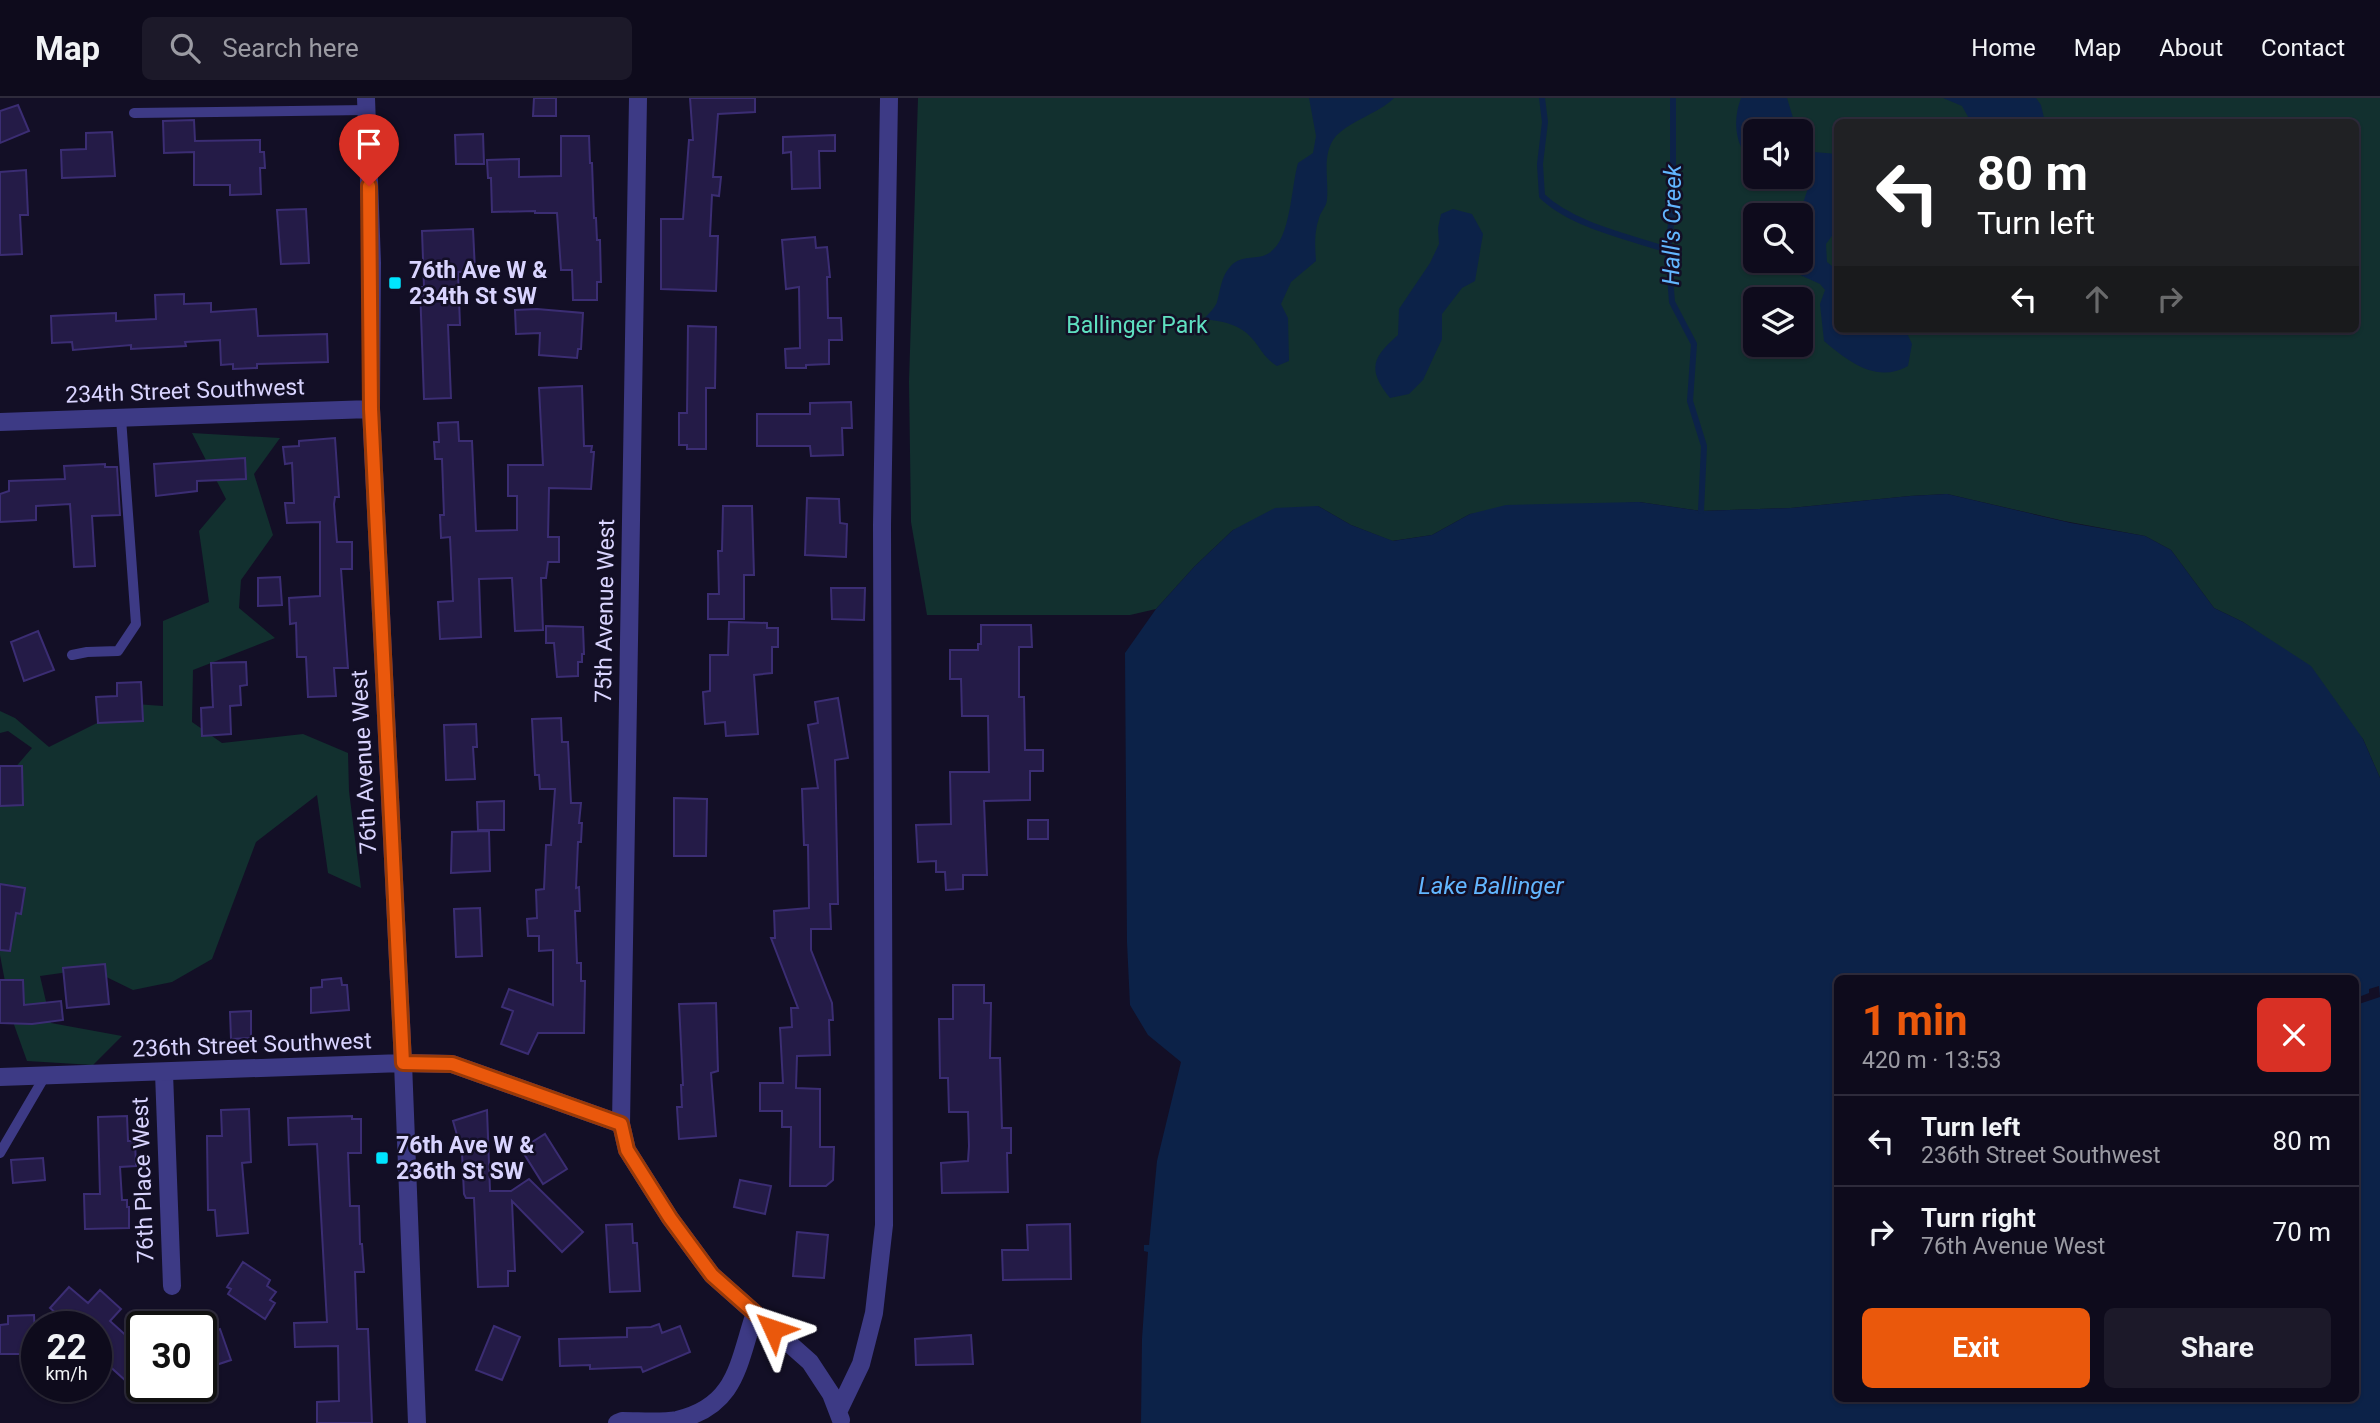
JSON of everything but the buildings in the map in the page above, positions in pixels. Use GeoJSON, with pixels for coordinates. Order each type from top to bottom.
{"type":"FeatureCollection","features":[{"type":"Feature","properties":{"kind":"street","name":"75th Avenue West"},"geometry":{"type":"LineString","coordinates":[[621,1124],[639,98]]}},
{"type":"Feature","properties":{"kind":"street"},"geometry":{"type":"LineString","coordinates":[[840,1417],[861,1364],[874,1313],[884,1225],[882,525],[889,98]]}},
{"type":"Feature","properties":{"kind":"street","name":"76th Avenue West"},"geometry":{"type":"LineString","coordinates":[[367,104],[372,263],[371,409],[403,1063],[417,1423]]}},
{"type":"Feature","properties":{"kind":"street","name":"234th Street Southwest"},"geometry":{"type":"LineString","coordinates":[[0,422],[371,409]]}},
{"type":"Feature","properties":{"kind":"street","name":"236th Street Southwest"},"geometry":{"type":"LineString","coordinates":[[0,1077],[403,1063],[452,1064],[621,1124]]}},
{"type":"Feature","properties":{"kind":"street","name":"76th Place West"},"geometry":{"type":"LineString","coordinates":[[164,1073],[172,1286]]}},
{"type":"Feature","properties":{"kind":"street"},"geometry":{"type":"LineString","coordinates":[[621,1124],[627,1150],[670,1218],[712,1275],[810,1362],[831,1394],[840,1417]]}},
{"type":"Feature","properties":{"kind":"street"},"geometry":{"type":"LineString","coordinates":[[617,1423],[676,1420],[714,1406],[730,1389],[755,1313]]}},
{"type":"Feature","properties":{"kind":"lane"},"geometry":{"type":"LineString","coordinates":[[134,113],[367,104]]}},
{"type":"Feature","properties":{"kind":"lane"},"geometry":{"type":"LineString","coordinates":[[72,655],[118,651],[136,624],[121,418]]}},
{"type":"Feature","properties":{"kind":"lane"},"geometry":{"type":"LineString","coordinates":[[0,1153],[45,1076]]}},
{"type":"Feature","properties":{"kind":"green space","name":"Ballinger Park"},"geometry":{"type":"Polygon","coordinates":[[[918,98],[2380,98],[2380,778],[2363,739],[2272,642],[2243,622],[2214,608],[2171,550],[2145,536],[2064,521],[1947,494],[1791,508],[1701,511],[1639,502],[1470,514],[1432,535],[1392,541],[1351,525],[1318,506],[1233,530],[1156,609],[1130,615],[927,615],[911,522],[909,382],[918,98]]]}},
{"type":"Feature","properties":{"kind":"green space"},"geometry":{"type":"Polygon","coordinates":[[[192,433],[280,438],[254,474],[273,535],[241,580],[239,608],[275,638],[193,670],[192,722],[222,743],[303,734],[348,753],[349,791],[361,888],[328,873],[317,795],[256,842],[212,959],[172,982],[133,990],[90,969],[40,976],[51,1023],[122,1036],[93,1065],[27,1061],[12,1019],[0,955],[0,785],[32,748],[8,731],[0,733],[0,711],[15,718],[49,747],[135,704],[163,706],[163,621],[209,602],[199,531],[226,499],[192,433]]]}},
{"type":"Feature","properties":{"kind":"water"},"geometry":{"type":"Polygon","coordinates":[[[1309,98],[1394,98],[1343,130],[1331,143],[1327,158],[1327,202],[1316,229],[1316,261],[1291,282],[1281,304],[1288,318],[1289,361],[1277,366],[1241,329],[1228,323],[1204,319],[1216,304],[1222,281],[1230,267],[1238,261],[1269,253],[1282,237],[1298,163],[1313,153],[1316,136],[1309,98]]]}},
{"type":"Feature","properties":{"kind":"water"},"geometry":{"type":"Polygon","coordinates":[[[1741,98],[1787,98],[1793,119],[1743,119],[1743,148],[1737,135],[1737,110],[1741,98]]]}},
{"type":"Feature","properties":{"kind":"water"},"geometry":{"type":"Polygon","coordinates":[[[1943,98],[2036,98],[2044,119],[1969,119],[1962,106],[1943,98]]]}},
{"type":"Feature","properties":{"kind":"water"},"geometry":{"type":"Polygon","coordinates":[[[1813,151],[1834,154],[1834,233],[1826,244],[1827,262],[1834,268],[1834,333],[1907,333],[1912,344],[1908,366],[1885,372],[1863,368],[1824,341],[1820,304],[1825,290],[1820,284],[1797,273],[1813,273],[1813,203],[1803,203],[1807,191],[1813,189],[1813,151]]]}},
{"type":"Feature","properties":{"kind":"water"},"geometry":{"type":"Polygon","coordinates":[[[1453,209],[1472,214],[1483,234],[1475,281],[1462,288],[1442,314],[1442,339],[1423,380],[1409,394],[1390,398],[1378,379],[1378,357],[1398,335],[1399,309],[1430,263],[1439,244],[1441,214],[1453,209]]]}},
{"type":"Feature","properties":{"kind":"water","name":"Lake Ballinger"},"geometry":{"type":"Polygon","coordinates":[[[1947,494],[2071,523],[2145,536],[2171,550],[2214,608],[2243,622],[2311,666],[2363,739],[2380,778],[2380,1423],[1141,1423],[1142,1339],[1148,1252],[1144,1251],[1144,1245],[1149,1245],[1157,1161],[1181,1062],[1148,1035],[1130,1005],[1127,942],[1125,653],[1156,609],[1233,530],[1275,508],[1318,506],[1351,525],[1393,541],[1432,535],[1470,514],[1506,505],[1639,502],[1701,511],[1791,508],[1947,494]]]}},
{"type":"Feature","properties":{"kind":"pier"},"geometry":{"type":"Polygon","coordinates":[[[2379,986],[2380,997],[2359,1004],[2359,997],[2369,993],[2369,989],[2379,986]]]}},
{"type":"Feature","properties":{"kind":"waterway"},"geometry":{"type":"LineString","coordinates":[[1542,98],[1545,122],[1540,164],[1542,196],[1554,206],[1585,222],[1668,250]]}},
{"type":"Feature","properties":{"kind":"waterway","name":"Hall's Creek"},"geometry":{"type":"LineString","coordinates":[[1673,98],[1673,206],[1668,250],[1672,302],[1694,344],[1690,401],[1704,446],[1701,511]]}},
{"type":"Feature","properties":{"kind":"place","name":"76th Ave W & 234th St SW"},"geometry":{"type":"Point","coordinates":[395,283]}},
{"type":"Feature","properties":{"kind":"place","name":"76th Ave W & 236th St SW"},"geometry":{"type":"Point","coordinates":[382,1158]}},
{"type":"Feature","properties":{"kind":"route"},"geometry":{"type":"LineString","coordinates":[[369,186],[372,263],[371,409],[403,1063],[452,1064],[621,1124],[627,1150],[670,1218],[712,1275],[773,1329]]}}]}
